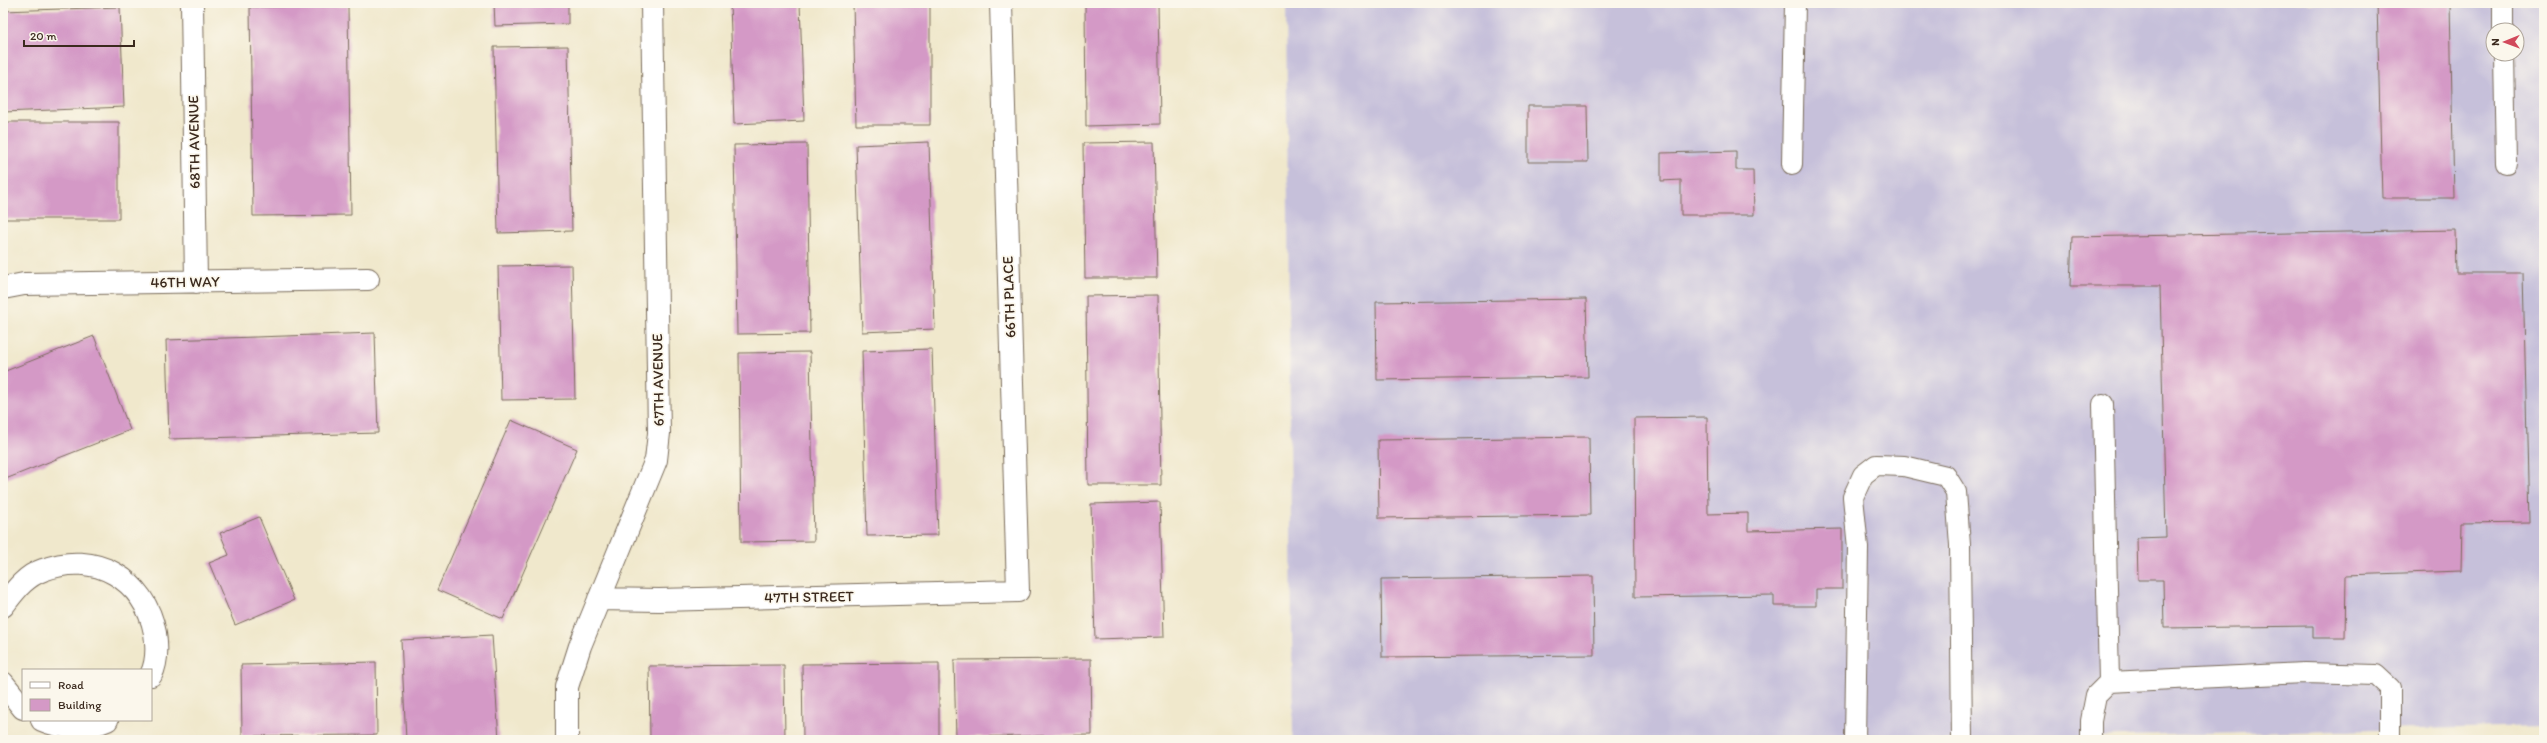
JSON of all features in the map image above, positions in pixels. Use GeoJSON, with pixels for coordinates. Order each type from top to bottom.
{"type":"FeatureCollection","features":[{"type":"Feature","properties":{"kind":"street","name":"68TH AVENUE"},"geometry":{"type":"LineString","coordinates":[[192,3],[196,282]]}},
{"type":"Feature","properties":{"kind":"street","name":"67TH AVENUE"},"geometry":{"type":"LineString","coordinates":[[567,740],[567,687],[580,646],[656,460],[660,432],[652,3]]}},
{"type":"Feature","properties":{"kind":"street","name":"66TH PLACE"},"geometry":{"type":"LineString","coordinates":[[1001,3],[1018,591]]}},
{"type":"Feature","properties":{"kind":"street","name":"46TH WAY"},"geometry":{"type":"LineString","coordinates":[[3,288],[24,284],[368,280]]}},
{"type":"Feature","properties":{"kind":"street"},"geometry":{"type":"LineString","coordinates":[[3,606],[20,585],[41,570],[68,563],[94,565],[119,576],[140,594],[152,617],[157,644],[152,670]]}},
{"type":"Feature","properties":{"kind":"street","name":"47TH STREET"},"geometry":{"type":"LineString","coordinates":[[599,599],[659,600],[1018,591]]}},
{"type":"Feature","properties":{"kind":"street"},"geometry":{"type":"LineString","coordinates":[[3,683],[22,707]]}},
{"type":"Feature","properties":{"kind":"street"},"geometry":{"type":"LineString","coordinates":[[46,721],[70,727],[97,724],[104,721]]}},
{"type":"Feature","properties":{"kind":"lane"},"geometry":{"type":"LineString","coordinates":[[1792,164],[1795,3]]}},
{"type":"Feature","properties":{"kind":"lane"},"geometry":{"type":"LineString","coordinates":[[2503,3],[2503,22]]}},
{"type":"Feature","properties":{"kind":"lane"},"geometry":{"type":"LineString","coordinates":[[2504,62],[2506,163]]}},
{"type":"Feature","properties":{"kind":"lane"},"geometry":{"type":"LineString","coordinates":[[2103,404],[2109,682]]}},
{"type":"Feature","properties":{"kind":"lane"},"geometry":{"type":"LineString","coordinates":[[1855,740],[1858,548],[1853,497],[1863,475],[1876,465],[1904,466],[1946,476],[1956,492],[1960,545],[1962,740]]}},
{"type":"Feature","properties":{"kind":"lane"},"geometry":{"type":"LineString","coordinates":[[2091,740],[2090,721],[2096,695],[2109,682],[2337,674],[2376,675],[2390,688],[2390,740]]}},
{"type":"Feature","properties":{"kind":"shaded area"},"geometry":{"type":"Polygon","coordinates":[[[1286,3],[2544,3],[2544,726],[1960,740],[1293,740],[1286,3]]]}},
{"type":"Feature","properties":{"kind":"building"},"geometry":{"type":"Polygon","coordinates":[[[494,3],[568,3],[568,24],[495,26],[494,3]]]}},
{"type":"Feature","properties":{"kind":"building"},"geometry":{"type":"Polygon","coordinates":[[[730,3],[800,3],[804,121],[734,124],[730,3]]]}},
{"type":"Feature","properties":{"kind":"building"},"geometry":{"type":"Polygon","coordinates":[[[853,3],[930,3],[930,125],[856,125],[853,3]]]}},
{"type":"Feature","properties":{"kind":"building"},"geometry":{"type":"Polygon","coordinates":[[[1085,3],[1158,3],[1160,124],[1086,126],[1085,3]]]}},
{"type":"Feature","properties":{"kind":"building"},"geometry":{"type":"Polygon","coordinates":[[[2377,3],[2450,3],[2454,198],[2382,198],[2377,3]]]}},
{"type":"Feature","properties":{"kind":"building"},"geometry":{"type":"Polygon","coordinates":[[[348,6],[351,215],[253,216],[250,7],[348,6]]]}},
{"type":"Feature","properties":{"kind":"building"},"geometry":{"type":"Polygon","coordinates":[[[120,7],[124,107],[3,112],[3,11],[120,7]]]}},
{"type":"Feature","properties":{"kind":"building"},"geometry":{"type":"Polygon","coordinates":[[[568,46],[572,231],[498,233],[494,47],[568,46]]]}},
{"type":"Feature","properties":{"kind":"building"},"geometry":{"type":"Polygon","coordinates":[[[1528,106],[1587,106],[1588,162],[1528,162],[1528,106]]]}},
{"type":"Feature","properties":{"kind":"building"},"geometry":{"type":"Polygon","coordinates":[[[3,122],[119,122],[119,219],[3,219],[3,122]]]}},
{"type":"Feature","properties":{"kind":"building"},"geometry":{"type":"Polygon","coordinates":[[[929,142],[935,329],[862,332],[856,145],[929,142]]]}},
{"type":"Feature","properties":{"kind":"building"},"geometry":{"type":"Polygon","coordinates":[[[1154,142],[1157,278],[1085,278],[1083,143],[1154,142]]]}},
{"type":"Feature","properties":{"kind":"building"},"geometry":{"type":"Polygon","coordinates":[[[807,144],[810,333],[737,334],[734,145],[807,144]]]}},
{"type":"Feature","properties":{"kind":"building"},"geometry":{"type":"Polygon","coordinates":[[[1736,151],[1736,170],[1753,170],[1754,215],[1681,215],[1681,180],[1661,181],[1661,153],[1736,151]]]}},
{"type":"Feature","properties":{"kind":"building"},"geometry":{"type":"Polygon","coordinates":[[[2455,230],[2456,273],[2523,273],[2529,522],[2462,523],[2461,571],[2346,575],[2345,638],[2313,638],[2313,626],[2164,628],[2163,580],[2138,580],[2137,538],[2166,537],[2160,286],[2070,286],[2072,237],[2455,230]]]}},
{"type":"Feature","properties":{"kind":"building"},"geometry":{"type":"Polygon","coordinates":[[[572,265],[575,399],[501,400],[498,266],[572,265]]]}},
{"type":"Feature","properties":{"kind":"building"},"geometry":{"type":"Polygon","coordinates":[[[1158,295],[1161,485],[1088,485],[1086,296],[1158,295]]]}},
{"type":"Feature","properties":{"kind":"building"},"geometry":{"type":"Polygon","coordinates":[[[1586,299],[1588,377],[1377,380],[1376,302],[1586,299]]]}},
{"type":"Feature","properties":{"kind":"building"},"geometry":{"type":"Polygon","coordinates":[[[375,333],[378,433],[169,439],[166,340],[375,333]]]}},
{"type":"Feature","properties":{"kind":"building"},"geometry":{"type":"Polygon","coordinates":[[[94,336],[130,430],[3,480],[3,372],[94,336]]]}},
{"type":"Feature","properties":{"kind":"building"},"geometry":{"type":"Polygon","coordinates":[[[932,349],[938,535],[867,536],[862,351],[932,349]]]}},
{"type":"Feature","properties":{"kind":"building"},"geometry":{"type":"Polygon","coordinates":[[[810,352],[814,541],[741,542],[739,353],[810,352]]]}},
{"type":"Feature","properties":{"kind":"building"},"geometry":{"type":"Polygon","coordinates":[[[1707,417],[1708,514],[1748,513],[1748,531],[1842,529],[1842,589],[1816,589],[1816,606],[1774,606],[1774,595],[1635,597],[1634,418],[1707,417]]]}},
{"type":"Feature","properties":{"kind":"building"},"geometry":{"type":"Polygon","coordinates":[[[511,420],[577,449],[503,619],[437,590],[511,420]]]}},
{"type":"Feature","properties":{"kind":"building"},"geometry":{"type":"Polygon","coordinates":[[[1589,437],[1590,515],[1379,518],[1378,440],[1589,437]]]}},
{"type":"Feature","properties":{"kind":"building"},"geometry":{"type":"Polygon","coordinates":[[[1160,502],[1164,637],[1095,639],[1091,504],[1160,502]]]}},
{"type":"Feature","properties":{"kind":"building"},"geometry":{"type":"Polygon","coordinates":[[[259,517],[294,600],[235,625],[209,563],[229,555],[220,533],[259,517]]]}},
{"type":"Feature","properties":{"kind":"building"},"geometry":{"type":"Polygon","coordinates":[[[1593,576],[1594,655],[1382,657],[1381,579],[1593,576]]]}},
{"type":"Feature","properties":{"kind":"building"},"geometry":{"type":"Polygon","coordinates":[[[492,635],[499,740],[406,740],[401,640],[492,635]]]}},
{"type":"Feature","properties":{"kind":"building"},"geometry":{"type":"Polygon","coordinates":[[[1091,659],[1092,735],[956,737],[954,660],[1091,659]]]}},
{"type":"Feature","properties":{"kind":"building"},"geometry":{"type":"Polygon","coordinates":[[[376,662],[377,735],[242,736],[241,665],[376,662]]]}},
{"type":"Feature","properties":{"kind":"building"},"geometry":{"type":"Polygon","coordinates":[[[939,663],[939,740],[803,740],[802,664],[939,663]]]}},
{"type":"Feature","properties":{"kind":"building"},"geometry":{"type":"Polygon","coordinates":[[[784,665],[785,740],[650,740],[649,666],[784,665]]]}}]}
